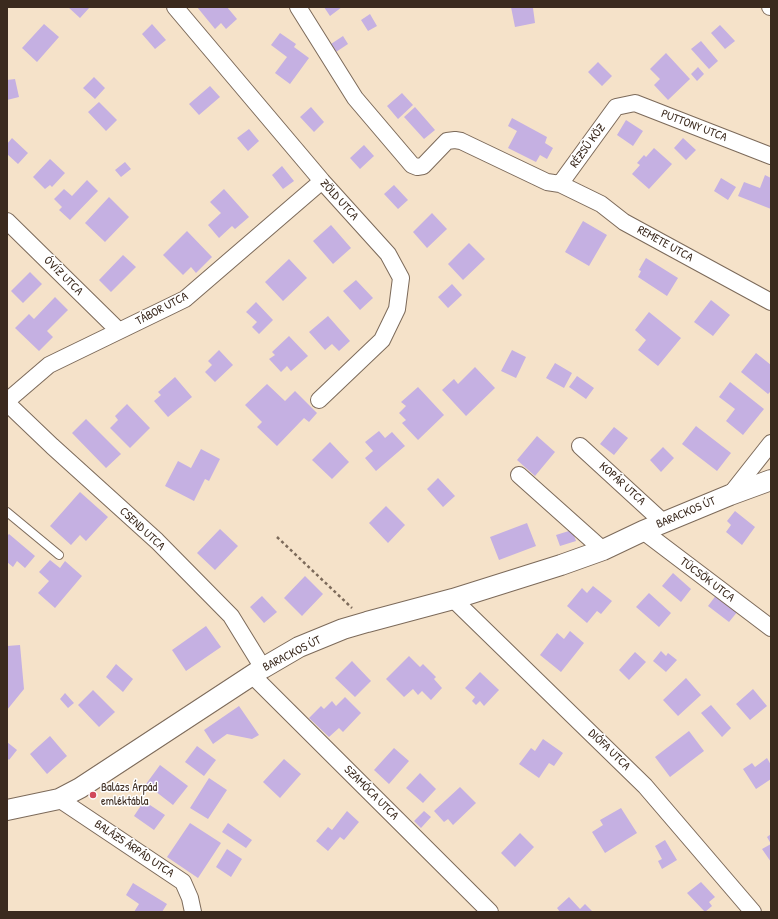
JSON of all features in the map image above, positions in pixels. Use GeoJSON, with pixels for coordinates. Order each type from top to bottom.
{"type":"FeatureCollection","features":[{"type":"Feature","properties":{"kind":"street","name":"ZÖLD UTCA"},"geometry":{"type":"LineString","coordinates":[[175,7],[322,181],[388,254],[401,278],[397,309],[382,340],[319,400]]}},
{"type":"Feature","properties":{"kind":"street","name":"REMETE UTCA"},"geometry":{"type":"LineString","coordinates":[[298,7],[354,98],[412,165],[417,167],[423,166],[447,141],[462,141],[546,182],[560,184],[601,204],[624,222],[771,302]]}},
{"type":"Feature","properties":{"kind":"street","name":"PUTTONY UTCA"},"geometry":{"type":"LineString","coordinates":[[616,107],[635,103],[771,156]]}},
{"type":"Feature","properties":{"kind":"street","name":"RÉZSŰ KÖZ"},"geometry":{"type":"LineString","coordinates":[[560,184],[616,107]]}},
{"type":"Feature","properties":{"kind":"street","name":"TÁBOR UTCA"},"geometry":{"type":"LineString","coordinates":[[7,402],[49,365],[185,299],[322,181]]}},
{"type":"Feature","properties":{"kind":"street","name":"ÓVÍZ UTCA"},"geometry":{"type":"LineString","coordinates":[[7,221],[118,331]]}},
{"type":"Feature","properties":{"kind":"street","name":"CSEND UTCA"},"geometry":{"type":"LineString","coordinates":[[7,402],[52,446],[157,541],[230,616],[258,671]]}},
{"type":"Feature","properties":{"kind":"street"},"geometry":{"type":"LineString","coordinates":[[730,495],[771,443]]}},
{"type":"Feature","properties":{"kind":"street","name":"KOPÁR UTCA"},"geometry":{"type":"LineString","coordinates":[[580,446],[664,523]]}},
{"type":"Feature","properties":{"kind":"street"},"geometry":{"type":"LineString","coordinates":[[519,475],[602,550]]}},
{"type":"Feature","properties":{"kind":"street","name":"BARACKOS ÚT"},"geometry":{"type":"LineString","coordinates":[[7,810],[60,799],[80,788],[258,671],[299,647],[343,629],[453,599],[561,565],[602,550],[643,531],[730,495],[771,480]]}},
{"type":"Feature","properties":{"kind":"street","name":"TÜCSÖK UTCA"},"geometry":{"type":"LineString","coordinates":[[643,531],[771,628]]}},
{"type":"Feature","properties":{"kind":"street","name":"DIÓFA UTCA"},"geometry":{"type":"LineString","coordinates":[[453,599],[646,786],[753,912]]}},
{"type":"Feature","properties":{"kind":"street","name":"SZAMÓCA UTCA"},"geometry":{"type":"LineString","coordinates":[[258,671],[490,912]]}},
{"type":"Feature","properties":{"kind":"street","name":"BALÁZS ÁRPÁD UTCA"},"geometry":{"type":"LineString","coordinates":[[60,799],[183,882],[190,898],[193,912]]}},
{"type":"Feature","properties":{"kind":"lane"},"geometry":{"type":"LineString","coordinates":[[7,512],[59,556]]}},
{"type":"Feature","properties":{"kind":"path"},"geometry":{"type":"LineString","coordinates":[[277,537],[367,622]]}},
{"type":"Feature","properties":{"kind":"building"},"geometry":{"type":"Polygon","coordinates":[[[68,7],[90,7],[80,18],[68,7]]]}},
{"type":"Feature","properties":{"kind":"building"},"geometry":{"type":"Polygon","coordinates":[[[197,7],[227,7],[237,19],[226,29],[221,23],[215,29],[197,7]]]}},
{"type":"Feature","properties":{"kind":"building"},"geometry":{"type":"Polygon","coordinates":[[[324,7],[342,7],[330,16],[324,7]]]}},
{"type":"Feature","properties":{"kind":"building"},"geometry":{"type":"Polygon","coordinates":[[[511,7],[536,7],[533,8],[535,23],[515,27],[511,7]]]}},
{"type":"Feature","properties":{"kind":"building"},"geometry":{"type":"Polygon","coordinates":[[[370,14],[377,26],[368,31],[361,20],[370,14]]]}},
{"type":"Feature","properties":{"kind":"building"},"geometry":{"type":"Polygon","coordinates":[[[44,24],[59,37],[37,62],[22,48],[44,24]]]}},
{"type":"Feature","properties":{"kind":"building"},"geometry":{"type":"Polygon","coordinates":[[[152,24],[166,40],[155,49],[142,34],[152,24]]]}},
{"type":"Feature","properties":{"kind":"building"},"geometry":{"type":"Polygon","coordinates":[[[720,25],[735,41],[725,49],[711,33],[720,25]]]}},
{"type":"Feature","properties":{"kind":"building"},"geometry":{"type":"Polygon","coordinates":[[[280,33],[296,44],[294,47],[309,58],[290,84],[275,73],[287,57],[271,45],[280,33]]]}},
{"type":"Feature","properties":{"kind":"building"},"geometry":{"type":"Polygon","coordinates":[[[343,36],[348,44],[336,52],[331,44],[343,36]]]}},
{"type":"Feature","properties":{"kind":"building"},"geometry":{"type":"Polygon","coordinates":[[[701,41],[718,61],[709,69],[691,49],[701,41]]]}},
{"type":"Feature","properties":{"kind":"building"},"geometry":{"type":"Polygon","coordinates":[[[666,53],[690,79],[668,100],[654,85],[660,79],[650,69],[666,53]]]}},
{"type":"Feature","properties":{"kind":"building"},"geometry":{"type":"Polygon","coordinates":[[[598,62],[612,76],[602,86],[588,72],[598,62]]]}},
{"type":"Feature","properties":{"kind":"building"},"geometry":{"type":"Polygon","coordinates":[[[698,67],[704,74],[697,81],[691,74],[698,67]]]}},
{"type":"Feature","properties":{"kind":"building"},"geometry":{"type":"Polygon","coordinates":[[[94,77],[105,88],[95,99],[83,88],[94,77]]]}},
{"type":"Feature","properties":{"kind":"building"},"geometry":{"type":"Polygon","coordinates":[[[15,79],[19,97],[7,100],[7,80],[15,79]]]}},
{"type":"Feature","properties":{"kind":"building"},"geometry":{"type":"Polygon","coordinates":[[[210,86],[220,97],[199,115],[189,104],[210,86]]]}},
{"type":"Feature","properties":{"kind":"building"},"geometry":{"type":"Polygon","coordinates":[[[402,93],[413,105],[398,119],[387,106],[402,93]]]}},
{"type":"Feature","properties":{"kind":"building"},"geometry":{"type":"Polygon","coordinates":[[[99,102],[117,120],[106,131],[88,112],[99,102]]]}},
{"type":"Feature","properties":{"kind":"building"},"geometry":{"type":"Polygon","coordinates":[[[311,107],[324,122],[314,132],[300,117],[311,107]]]}},
{"type":"Feature","properties":{"kind":"building"},"geometry":{"type":"Polygon","coordinates":[[[415,107],[435,130],[424,139],[404,117],[415,107]]]}},
{"type":"Feature","properties":{"kind":"building"},"geometry":{"type":"Polygon","coordinates":[[[512,118],[547,137],[545,143],[553,148],[547,159],[540,155],[536,162],[508,148],[517,131],[508,126],[512,118]]]}},
{"type":"Feature","properties":{"kind":"building"},"geometry":{"type":"Polygon","coordinates":[[[626,120],[643,131],[633,146],[617,135],[626,120]]]}},
{"type":"Feature","properties":{"kind":"building"},"geometry":{"type":"Polygon","coordinates":[[[249,129],[259,141],[248,151],[237,138],[249,129]]]}},
{"type":"Feature","properties":{"kind":"building"},"geometry":{"type":"Polygon","coordinates":[[[12,138],[28,153],[18,164],[7,154],[7,144],[12,138]]]}},
{"type":"Feature","properties":{"kind":"building"},"geometry":{"type":"Polygon","coordinates":[[[683,138],[696,150],[686,160],[674,148],[683,138]]]}},
{"type":"Feature","properties":{"kind":"building"},"geometry":{"type":"Polygon","coordinates":[[[364,145],[374,156],[360,169],[350,158],[364,145]]]}},
{"type":"Feature","properties":{"kind":"building"},"geometry":{"type":"Polygon","coordinates":[[[654,148],[672,164],[649,189],[632,174],[640,165],[637,163],[644,155],[646,157],[654,148]]]}},
{"type":"Feature","properties":{"kind":"building"},"geometry":{"type":"Polygon","coordinates":[[[50,159],[65,173],[52,187],[50,185],[45,189],[33,177],[50,159]]]}},
{"type":"Feature","properties":{"kind":"building"},"geometry":{"type":"Polygon","coordinates":[[[125,162],[131,169],[121,177],[115,170],[125,162]]]}},
{"type":"Feature","properties":{"kind":"building"},"geometry":{"type":"Polygon","coordinates":[[[282,166],[294,181],[283,189],[272,175],[282,166]]]}},
{"type":"Feature","properties":{"kind":"building"},"geometry":{"type":"Polygon","coordinates":[[[765,175],[771,178],[771,209],[738,196],[744,182],[760,188],[765,175]]]}},
{"type":"Feature","properties":{"kind":"building"},"geometry":{"type":"Polygon","coordinates":[[[721,178],[736,187],[728,200],[714,191],[721,178]]]}},
{"type":"Feature","properties":{"kind":"building"},"geometry":{"type":"Polygon","coordinates":[[[87,180],[98,191],[70,220],[59,210],[62,207],[54,199],[64,189],[72,196],[87,180]]]}},
{"type":"Feature","properties":{"kind":"building"},"geometry":{"type":"Polygon","coordinates":[[[394,185],[408,200],[398,209],[384,194],[394,185]]]}},
{"type":"Feature","properties":{"kind":"building"},"geometry":{"type":"Polygon","coordinates":[[[224,189],[249,217],[235,229],[232,226],[219,238],[208,225],[221,213],[210,202],[224,189]]]}},
{"type":"Feature","properties":{"kind":"building"},"geometry":{"type":"Polygon","coordinates":[[[109,197],[129,217],[105,242],[85,223],[109,197]]]}},
{"type":"Feature","properties":{"kind":"building"},"geometry":{"type":"Polygon","coordinates":[[[432,213],[447,229],[427,248],[413,232],[432,213]]]}},
{"type":"Feature","properties":{"kind":"building"},"geometry":{"type":"Polygon","coordinates":[[[583,221],[607,235],[589,266],[565,252],[583,221]]]}},
{"type":"Feature","properties":{"kind":"building"},"geometry":{"type":"Polygon","coordinates":[[[331,225],[351,248],[333,264],[313,241],[331,225]]]}},
{"type":"Feature","properties":{"kind":"building"},"geometry":{"type":"Polygon","coordinates":[[[187,231],[212,257],[196,273],[191,267],[183,275],[163,255],[187,231]]]}},
{"type":"Feature","properties":{"kind":"building"},"geometry":{"type":"Polygon","coordinates":[[[469,243],[485,259],[463,280],[448,264],[469,243]]]}},
{"type":"Feature","properties":{"kind":"building"},"geometry":{"type":"Polygon","coordinates":[[[123,255],[136,267],[111,292],[99,280],[123,255]]]}},
{"type":"Feature","properties":{"kind":"building"},"geometry":{"type":"Polygon","coordinates":[[[646,258],[678,278],[667,296],[638,277],[641,271],[639,270],[646,258]]]}},
{"type":"Feature","properties":{"kind":"building"},"geometry":{"type":"Polygon","coordinates":[[[289,259],[307,278],[283,301],[265,282],[289,259]]]}},
{"type":"Feature","properties":{"kind":"building"},"geometry":{"type":"Polygon","coordinates":[[[30,272],[42,284],[23,303],[11,291],[30,272]]]}},
{"type":"Feature","properties":{"kind":"building"},"geometry":{"type":"Polygon","coordinates":[[[356,280],[373,298],[360,310],[343,291],[356,280]]]}},
{"type":"Feature","properties":{"kind":"building"},"geometry":{"type":"Polygon","coordinates":[[[452,284],[462,295],[448,308],[438,297],[452,284]]]}},
{"type":"Feature","properties":{"kind":"building"},"geometry":{"type":"Polygon","coordinates":[[[55,297],[68,310],[47,331],[53,337],[39,351],[15,328],[29,314],[34,319],[55,297]]]}},
{"type":"Feature","properties":{"kind":"building"},"geometry":{"type":"Polygon","coordinates":[[[711,300],[730,315],[713,336],[694,322],[711,300]]]}},
{"type":"Feature","properties":{"kind":"building"},"geometry":{"type":"Polygon","coordinates":[[[256,302],[273,320],[259,334],[252,327],[257,322],[246,312],[256,302]]]}},
{"type":"Feature","properties":{"kind":"building"},"geometry":{"type":"Polygon","coordinates":[[[649,312],[681,338],[658,366],[638,350],[646,340],[635,330],[649,312]]]}},
{"type":"Feature","properties":{"kind":"building"},"geometry":{"type":"Polygon","coordinates":[[[328,316],[350,341],[339,351],[332,344],[325,350],[309,332],[328,316]]]}},
{"type":"Feature","properties":{"kind":"building"},"geometry":{"type":"Polygon","coordinates":[[[289,336],[308,356],[291,371],[287,366],[281,372],[269,359],[275,355],[272,352],[289,336]]]}},
{"type":"Feature","properties":{"kind":"building"},"geometry":{"type":"Polygon","coordinates":[[[219,350],[233,365],[215,382],[205,372],[212,365],[208,361],[219,350]]]}},
{"type":"Feature","properties":{"kind":"building"},"geometry":{"type":"Polygon","coordinates":[[[512,350],[526,357],[516,378],[501,371],[512,350]]]}},
{"type":"Feature","properties":{"kind":"building"},"geometry":{"type":"Polygon","coordinates":[[[756,353],[771,365],[771,391],[768,394],[741,372],[756,353]]]}},
{"type":"Feature","properties":{"kind":"building"},"geometry":{"type":"Polygon","coordinates":[[[555,363],[572,373],[564,388],[546,378],[555,363]]]}},
{"type":"Feature","properties":{"kind":"building"},"geometry":{"type":"Polygon","coordinates":[[[475,367],[495,388],[466,416],[442,390],[454,379],[458,384],[475,367]]]}},
{"type":"Feature","properties":{"kind":"building"},"geometry":{"type":"Polygon","coordinates":[[[577,376],[594,388],[586,399],[569,387],[577,376]]]}},
{"type":"Feature","properties":{"kind":"building"},"geometry":{"type":"Polygon","coordinates":[[[175,377],[192,397],[168,417],[154,401],[161,395],[158,392],[175,377]]]}},
{"type":"Feature","properties":{"kind":"building"},"geometry":{"type":"Polygon","coordinates":[[[730,382],[764,409],[743,435],[726,421],[735,409],[719,397],[730,382]]]}},
{"type":"Feature","properties":{"kind":"building"},"geometry":{"type":"Polygon","coordinates":[[[267,384],[285,401],[295,391],[317,413],[309,422],[304,418],[277,446],[257,427],[262,422],[245,405],[267,384]]]}},
{"type":"Feature","properties":{"kind":"building"},"geometry":{"type":"Polygon","coordinates":[[[418,387],[444,415],[418,440],[402,423],[406,420],[399,413],[406,406],[401,402],[418,387]]]}},
{"type":"Feature","properties":{"kind":"building"},"geometry":{"type":"Polygon","coordinates":[[[127,404],[150,428],[130,448],[110,428],[118,420],[115,416],[127,404]]]}},
{"type":"Feature","properties":{"kind":"building"},"geometry":{"type":"Polygon","coordinates":[[[86,419],[121,454],[106,468],[72,433],[86,419]]]}},
{"type":"Feature","properties":{"kind":"building"},"geometry":{"type":"Polygon","coordinates":[[[696,426],[731,453],[717,471],[682,444],[696,426]]]}},
{"type":"Feature","properties":{"kind":"building"},"geometry":{"type":"Polygon","coordinates":[[[614,427],[628,438],[614,455],[600,444],[614,427]]]}},
{"type":"Feature","properties":{"kind":"building"},"geometry":{"type":"Polygon","coordinates":[[[379,431],[385,438],[392,432],[405,446],[376,471],[365,458],[373,451],[365,442],[379,431]]]}},
{"type":"Feature","properties":{"kind":"building"},"geometry":{"type":"Polygon","coordinates":[[[537,436],[555,452],[535,476],[517,460],[537,436]]]}},
{"type":"Feature","properties":{"kind":"building"},"geometry":{"type":"Polygon","coordinates":[[[330,442],[349,462],[332,479],[312,460],[330,442]]]}},
{"type":"Feature","properties":{"kind":"building"},"geometry":{"type":"Polygon","coordinates":[[[663,447],[674,458],[661,472],[650,460],[663,447]]]}},
{"type":"Feature","properties":{"kind":"building"},"geometry":{"type":"Polygon","coordinates":[[[201,449],[220,459],[209,481],[205,479],[194,501],[165,486],[178,461],[191,468],[201,449]]]}},
{"type":"Feature","properties":{"kind":"building"},"geometry":{"type":"Polygon","coordinates":[[[438,478],[455,496],[443,507],[427,489],[438,478]]]}},
{"type":"Feature","properties":{"kind":"building"},"geometry":{"type":"Polygon","coordinates":[[[80,492],[108,517],[86,541],[80,535],[71,545],[50,526],[80,492]]]}},
{"type":"Feature","properties":{"kind":"building"},"geometry":{"type":"Polygon","coordinates":[[[386,506],[405,525],[388,543],[369,523],[386,506]]]}},
{"type":"Feature","properties":{"kind":"building"},"geometry":{"type":"Polygon","coordinates":[[[735,511],[755,527],[742,545],[726,532],[731,525],[727,521],[735,511]]]}},
{"type":"Feature","properties":{"kind":"building"},"geometry":{"type":"Polygon","coordinates":[[[527,523],[536,546],[499,560],[490,537],[527,523]]]}},
{"type":"Feature","properties":{"kind":"building"},"geometry":{"type":"Polygon","coordinates":[[[220,529],[238,546],[215,570],[197,553],[220,529]]]}},
{"type":"Feature","properties":{"kind":"building"},"geometry":{"type":"Polygon","coordinates":[[[572,530],[576,541],[560,546],[556,535],[572,530]]]}},
{"type":"Feature","properties":{"kind":"building"},"geometry":{"type":"Polygon","coordinates":[[[9,534],[35,556],[25,568],[17,561],[13,567],[7,562],[7,536],[9,534]]]}},
{"type":"Feature","properties":{"kind":"building"},"geometry":{"type":"Polygon","coordinates":[[[50,560],[60,568],[65,561],[82,576],[55,608],[38,593],[49,581],[39,572],[50,560]]]}},
{"type":"Feature","properties":{"kind":"building"},"geometry":{"type":"Polygon","coordinates":[[[673,573],[691,589],[681,602],[662,586],[673,573]]]}},
{"type":"Feature","properties":{"kind":"building"},"geometry":{"type":"Polygon","coordinates":[[[305,576],[323,594],[302,616],[284,598],[305,576]]]}},
{"type":"Feature","properties":{"kind":"building"},"geometry":{"type":"Polygon","coordinates":[[[593,586],[612,601],[601,614],[597,611],[587,623],[567,606],[582,588],[587,593],[593,586]]]}},
{"type":"Feature","properties":{"kind":"building"},"geometry":{"type":"Polygon","coordinates":[[[649,593],[671,613],[659,627],[636,607],[649,593]]]}},
{"type":"Feature","properties":{"kind":"building"},"geometry":{"type":"Polygon","coordinates":[[[717,594],[738,611],[729,622],[708,606],[717,594]]]}},
{"type":"Feature","properties":{"kind":"building"},"geometry":{"type":"Polygon","coordinates":[[[262,596],[277,612],[264,623],[250,607],[262,596]]]}},
{"type":"Feature","properties":{"kind":"building"},"geometry":{"type":"Polygon","coordinates":[[[206,626],[221,647],[186,671],[172,650],[206,626]]]}},
{"type":"Feature","properties":{"kind":"building"},"geometry":{"type":"Polygon","coordinates":[[[570,631],[584,643],[561,672],[540,655],[557,633],[564,639],[570,631]]]}},
{"type":"Feature","properties":{"kind":"building"},"geometry":{"type":"Polygon","coordinates":[[[20,645],[24,689],[7,710],[7,646],[20,645]]]}},
{"type":"Feature","properties":{"kind":"building"},"geometry":{"type":"Polygon","coordinates":[[[661,651],[666,656],[668,653],[677,660],[666,672],[653,661],[661,651]]]}},
{"type":"Feature","properties":{"kind":"building"},"geometry":{"type":"Polygon","coordinates":[[[635,652],[646,662],[629,680],[619,670],[635,652]]]}},
{"type":"Feature","properties":{"kind":"building"},"geometry":{"type":"Polygon","coordinates":[[[409,656],[420,667],[423,664],[436,677],[434,679],[442,688],[431,700],[422,691],[418,695],[413,689],[404,697],[386,679],[409,656]]]}},
{"type":"Feature","properties":{"kind":"building"},"geometry":{"type":"Polygon","coordinates":[[[352,661],[371,681],[355,697],[335,678],[352,661]]]}},
{"type":"Feature","properties":{"kind":"building"},"geometry":{"type":"Polygon","coordinates":[[[116,664],[133,679],[123,692],[106,677],[116,664]]]}},
{"type":"Feature","properties":{"kind":"building"},"geometry":{"type":"Polygon","coordinates":[[[480,672],[499,690],[484,706],[480,701],[476,705],[472,701],[475,697],[465,688],[480,672]]]}},
{"type":"Feature","properties":{"kind":"building"},"geometry":{"type":"Polygon","coordinates":[[[686,678],[701,695],[678,716],[663,700],[686,678]]]}},
{"type":"Feature","properties":{"kind":"building"},"geometry":{"type":"Polygon","coordinates":[[[753,689],[767,706],[750,720],[736,704],[753,689]]]}},
{"type":"Feature","properties":{"kind":"building"},"geometry":{"type":"Polygon","coordinates":[[[93,690],[115,712],[99,727],[78,705],[93,690]]]}},
{"type":"Feature","properties":{"kind":"building"},"geometry":{"type":"Polygon","coordinates":[[[65,693],[74,703],[68,708],[60,699],[65,693]]]}},
{"type":"Feature","properties":{"kind":"building"},"geometry":{"type":"Polygon","coordinates":[[[345,697],[361,713],[343,732],[339,728],[329,737],[309,718],[321,706],[324,709],[332,701],[336,706],[345,697]]]}},
{"type":"Feature","properties":{"kind":"building"},"geometry":{"type":"Polygon","coordinates":[[[711,705],[731,728],[722,737],[701,713],[711,705]]]}},
{"type":"Feature","properties":{"kind":"building"},"geometry":{"type":"Polygon","coordinates":[[[239,706],[259,735],[252,739],[227,734],[213,744],[204,730],[239,706]]]}},
{"type":"Feature","properties":{"kind":"building"},"geometry":{"type":"Polygon","coordinates":[[[689,731],[704,751],[670,777],[655,757],[689,731]]]}},
{"type":"Feature","properties":{"kind":"building"},"geometry":{"type":"Polygon","coordinates":[[[50,736],[67,756],[47,774],[30,754],[50,736]]]}},
{"type":"Feature","properties":{"kind":"building"},"geometry":{"type":"Polygon","coordinates":[[[543,739],[563,753],[554,766],[549,763],[539,778],[519,764],[531,748],[535,751],[543,739]]]}},
{"type":"Feature","properties":{"kind":"building"},"geometry":{"type":"Polygon","coordinates":[[[7,742],[17,750],[9,760],[7,758],[7,742]]]}},
{"type":"Feature","properties":{"kind":"building"},"geometry":{"type":"Polygon","coordinates":[[[197,746],[216,760],[204,776],[185,762],[197,746]]]}},
{"type":"Feature","properties":{"kind":"building"},"geometry":{"type":"Polygon","coordinates":[[[394,748],[409,761],[389,784],[374,770],[394,748]]]}},
{"type":"Feature","properties":{"kind":"building"},"geometry":{"type":"Polygon","coordinates":[[[767,758],[771,765],[771,779],[756,789],[743,769],[752,763],[755,767],[767,758]]]}},
{"type":"Feature","properties":{"kind":"building"},"geometry":{"type":"Polygon","coordinates":[[[284,759],[301,774],[280,798],[263,782],[284,759]]]}},
{"type":"Feature","properties":{"kind":"building"},"geometry":{"type":"Polygon","coordinates":[[[160,765],[188,786],[173,805],[146,784],[160,765]]]}},
{"type":"Feature","properties":{"kind":"building"},"geometry":{"type":"Polygon","coordinates":[[[420,773],[436,789],[423,803],[406,788],[420,773]]]}},
{"type":"Feature","properties":{"kind":"building"},"geometry":{"type":"Polygon","coordinates":[[[209,778],[227,790],[208,819],[190,808],[209,778]]]}},
{"type":"Feature","properties":{"kind":"building"},"geometry":{"type":"Polygon","coordinates":[[[460,787],[476,803],[453,825],[448,819],[444,822],[434,811],[460,787]]]}},
{"type":"Feature","properties":{"kind":"building"},"geometry":{"type":"Polygon","coordinates":[[[144,801],[165,815],[154,830],[134,816],[144,801]]]}},
{"type":"Feature","properties":{"kind":"building"},"geometry":{"type":"Polygon","coordinates":[[[621,808],[637,833],[605,853],[592,832],[603,825],[600,820],[621,808]]]}},
{"type":"Feature","properties":{"kind":"building"},"geometry":{"type":"Polygon","coordinates":[[[347,811],[359,822],[344,840],[340,837],[328,851],[316,841],[328,827],[332,830],[347,811]]]}},
{"type":"Feature","properties":{"kind":"building"},"geometry":{"type":"Polygon","coordinates":[[[424,811],[431,817],[421,828],[414,821],[424,811]]]}},
{"type":"Feature","properties":{"kind":"building"},"geometry":{"type":"Polygon","coordinates":[[[190,823],[221,843],[198,878],[167,857],[190,823]]]}},
{"type":"Feature","properties":{"kind":"building"},"geometry":{"type":"Polygon","coordinates":[[[228,823],[252,840],[246,848],[222,832],[228,823]]]}},
{"type":"Feature","properties":{"kind":"building"},"geometry":{"type":"Polygon","coordinates":[[[520,833],[534,847],[515,867],[501,853],[520,833]]]}},
{"type":"Feature","properties":{"kind":"building"},"geometry":{"type":"Polygon","coordinates":[[[771,834],[771,844],[767,837],[771,834]]]}},
{"type":"Feature","properties":{"kind":"building"},"geometry":{"type":"Polygon","coordinates":[[[665,840],[677,860],[662,869],[658,861],[662,859],[655,846],[665,840]]]}},
{"type":"Feature","properties":{"kind":"building"},"geometry":{"type":"Polygon","coordinates":[[[771,844],[771,862],[762,849],[771,844]]]}},
{"type":"Feature","properties":{"kind":"building"},"geometry":{"type":"Polygon","coordinates":[[[227,849],[242,859],[231,877],[216,867],[227,849]]]}},
{"type":"Feature","properties":{"kind":"building"},"geometry":{"type":"Polygon","coordinates":[[[701,882],[715,897],[709,902],[712,906],[705,912],[687,893],[701,882]]]}},
{"type":"Feature","properties":{"kind":"building"},"geometry":{"type":"Polygon","coordinates":[[[133,883],[167,904],[162,912],[134,912],[139,904],[126,895],[133,883]]]}},
{"type":"Feature","properties":{"kind":"building"},"geometry":{"type":"Polygon","coordinates":[[[569,897],[580,909],[585,904],[593,912],[560,912],[557,908],[569,897]]]}},
{"type":"Feature","properties":{"kind":"place","name":"Balázs Árpád emléktábla"},"geometry":{"type":"Point","coordinates":[93,795]}}]}
